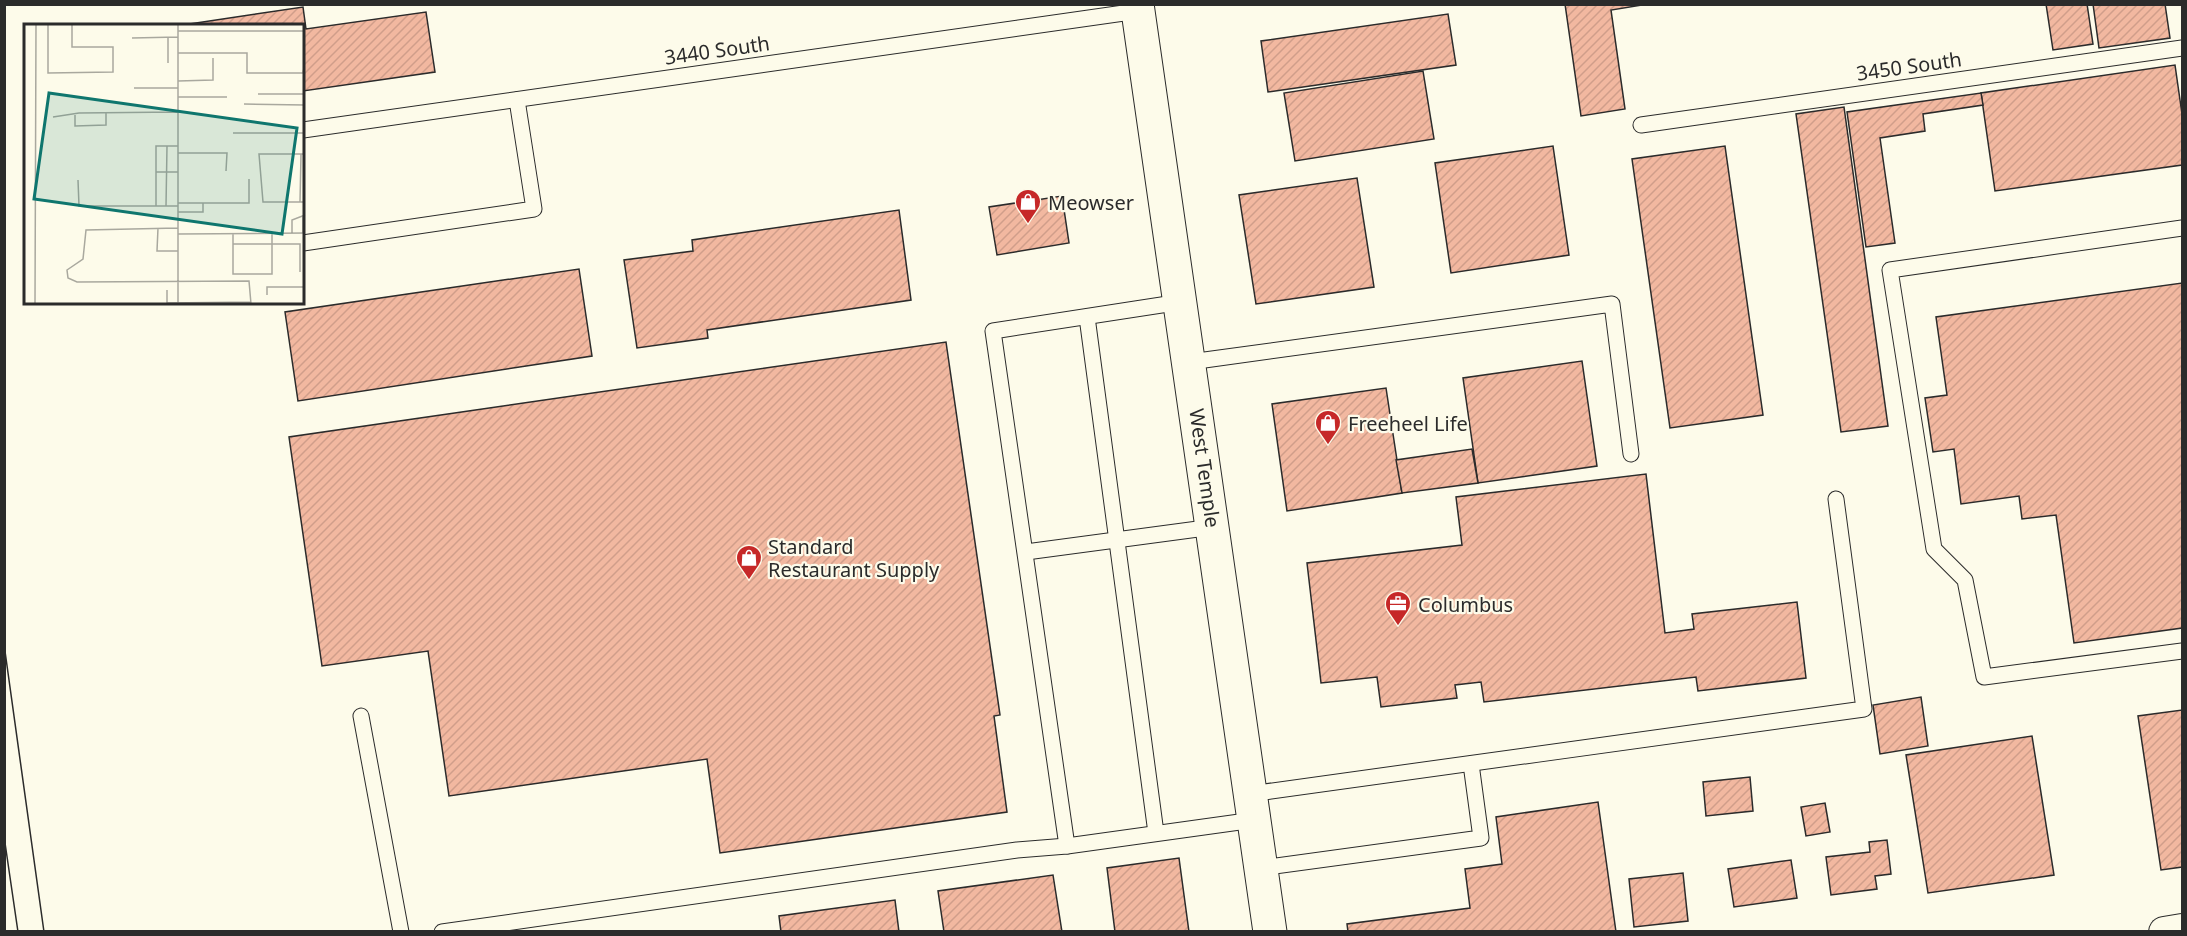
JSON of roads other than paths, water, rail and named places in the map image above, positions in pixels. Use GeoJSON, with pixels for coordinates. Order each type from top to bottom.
{"type":"FeatureCollection","features":[{"type":"Feature","properties":{"kind":"street","name":"West Temple"},"geometry":{"type":"LineString","coordinates":[[1138,8],[1214,527],[1270,932]]}},
{"type":"Feature","properties":{"kind":"street"},"geometry":{"type":"LineString","coordinates":[[2164,932],[2182,929]]}},
{"type":"Feature","properties":{"kind":"lane","name":"3440 South"},"geometry":{"type":"LineString","coordinates":[[304,130],[1138,8]]}},
{"type":"Feature","properties":{"kind":"lane","name":"3450 South"},"geometry":{"type":"LineString","coordinates":[[1641,125],[2182,48]]}},
{"type":"Feature","properties":{"kind":"lane"},"geometry":{"type":"LineString","coordinates":[[304,243],[534,209],[517,100]]}},
{"type":"Feature","properties":{"kind":"lane"},"geometry":{"type":"LineString","coordinates":[[2182,228],[1890,270],[1934,549],[1965,580],[1984,678],[2182,651]]}},
{"type":"Feature","properties":{"kind":"lane"},"geometry":{"type":"LineString","coordinates":[[1067,846],[993,331],[1181,302]]}},
{"type":"Feature","properties":{"kind":"lane"},"geometry":{"type":"LineString","coordinates":[[1190,362],[1612,304],[1631,454]]}},
{"type":"Feature","properties":{"kind":"lane"},"geometry":{"type":"LineString","coordinates":[[1087,317],[1156,833]]}},
{"type":"Feature","properties":{"kind":"lane"},"geometry":{"type":"LineString","coordinates":[[442,932],[1017,850],[1067,846],[1156,833],[1252,807],[1471,764],[1864,708],[1836,499]]}},
{"type":"Feature","properties":{"kind":"lane"},"geometry":{"type":"LineString","coordinates":[[1026,552],[1214,527]]}},
{"type":"Feature","properties":{"kind":"lane"},"geometry":{"type":"LineString","coordinates":[[361,716],[401,932]]}},
{"type":"Feature","properties":{"kind":"lane"},"geometry":{"type":"LineString","coordinates":[[1261,868],[1481,838],[1471,764]]}},
{"type":"Feature","properties":{"kind":"tram line"},"geometry":{"type":"LineString","coordinates":[[4,644],[44,932]]}},
{"type":"Feature","properties":{"kind":"tram line"},"geometry":{"type":"LineString","coordinates":[[4,836],[18,932]]}},
{"type":"Feature","properties":{"kind":"place","name":"Meowser"},"geometry":{"type":"Point","coordinates":[1028,225]}},
{"type":"Feature","properties":{"kind":"place","name":"Freeheel Life"},"geometry":{"type":"Point","coordinates":[1328,446]}},
{"type":"Feature","properties":{"kind":"place","name":"Standard Restaurant Supply"},"geometry":{"type":"Point","coordinates":[749,581]}},
{"type":"Feature","properties":{"kind":"place","name":"Columbus"},"geometry":{"type":"Point","coordinates":[1398,627]}}]}
